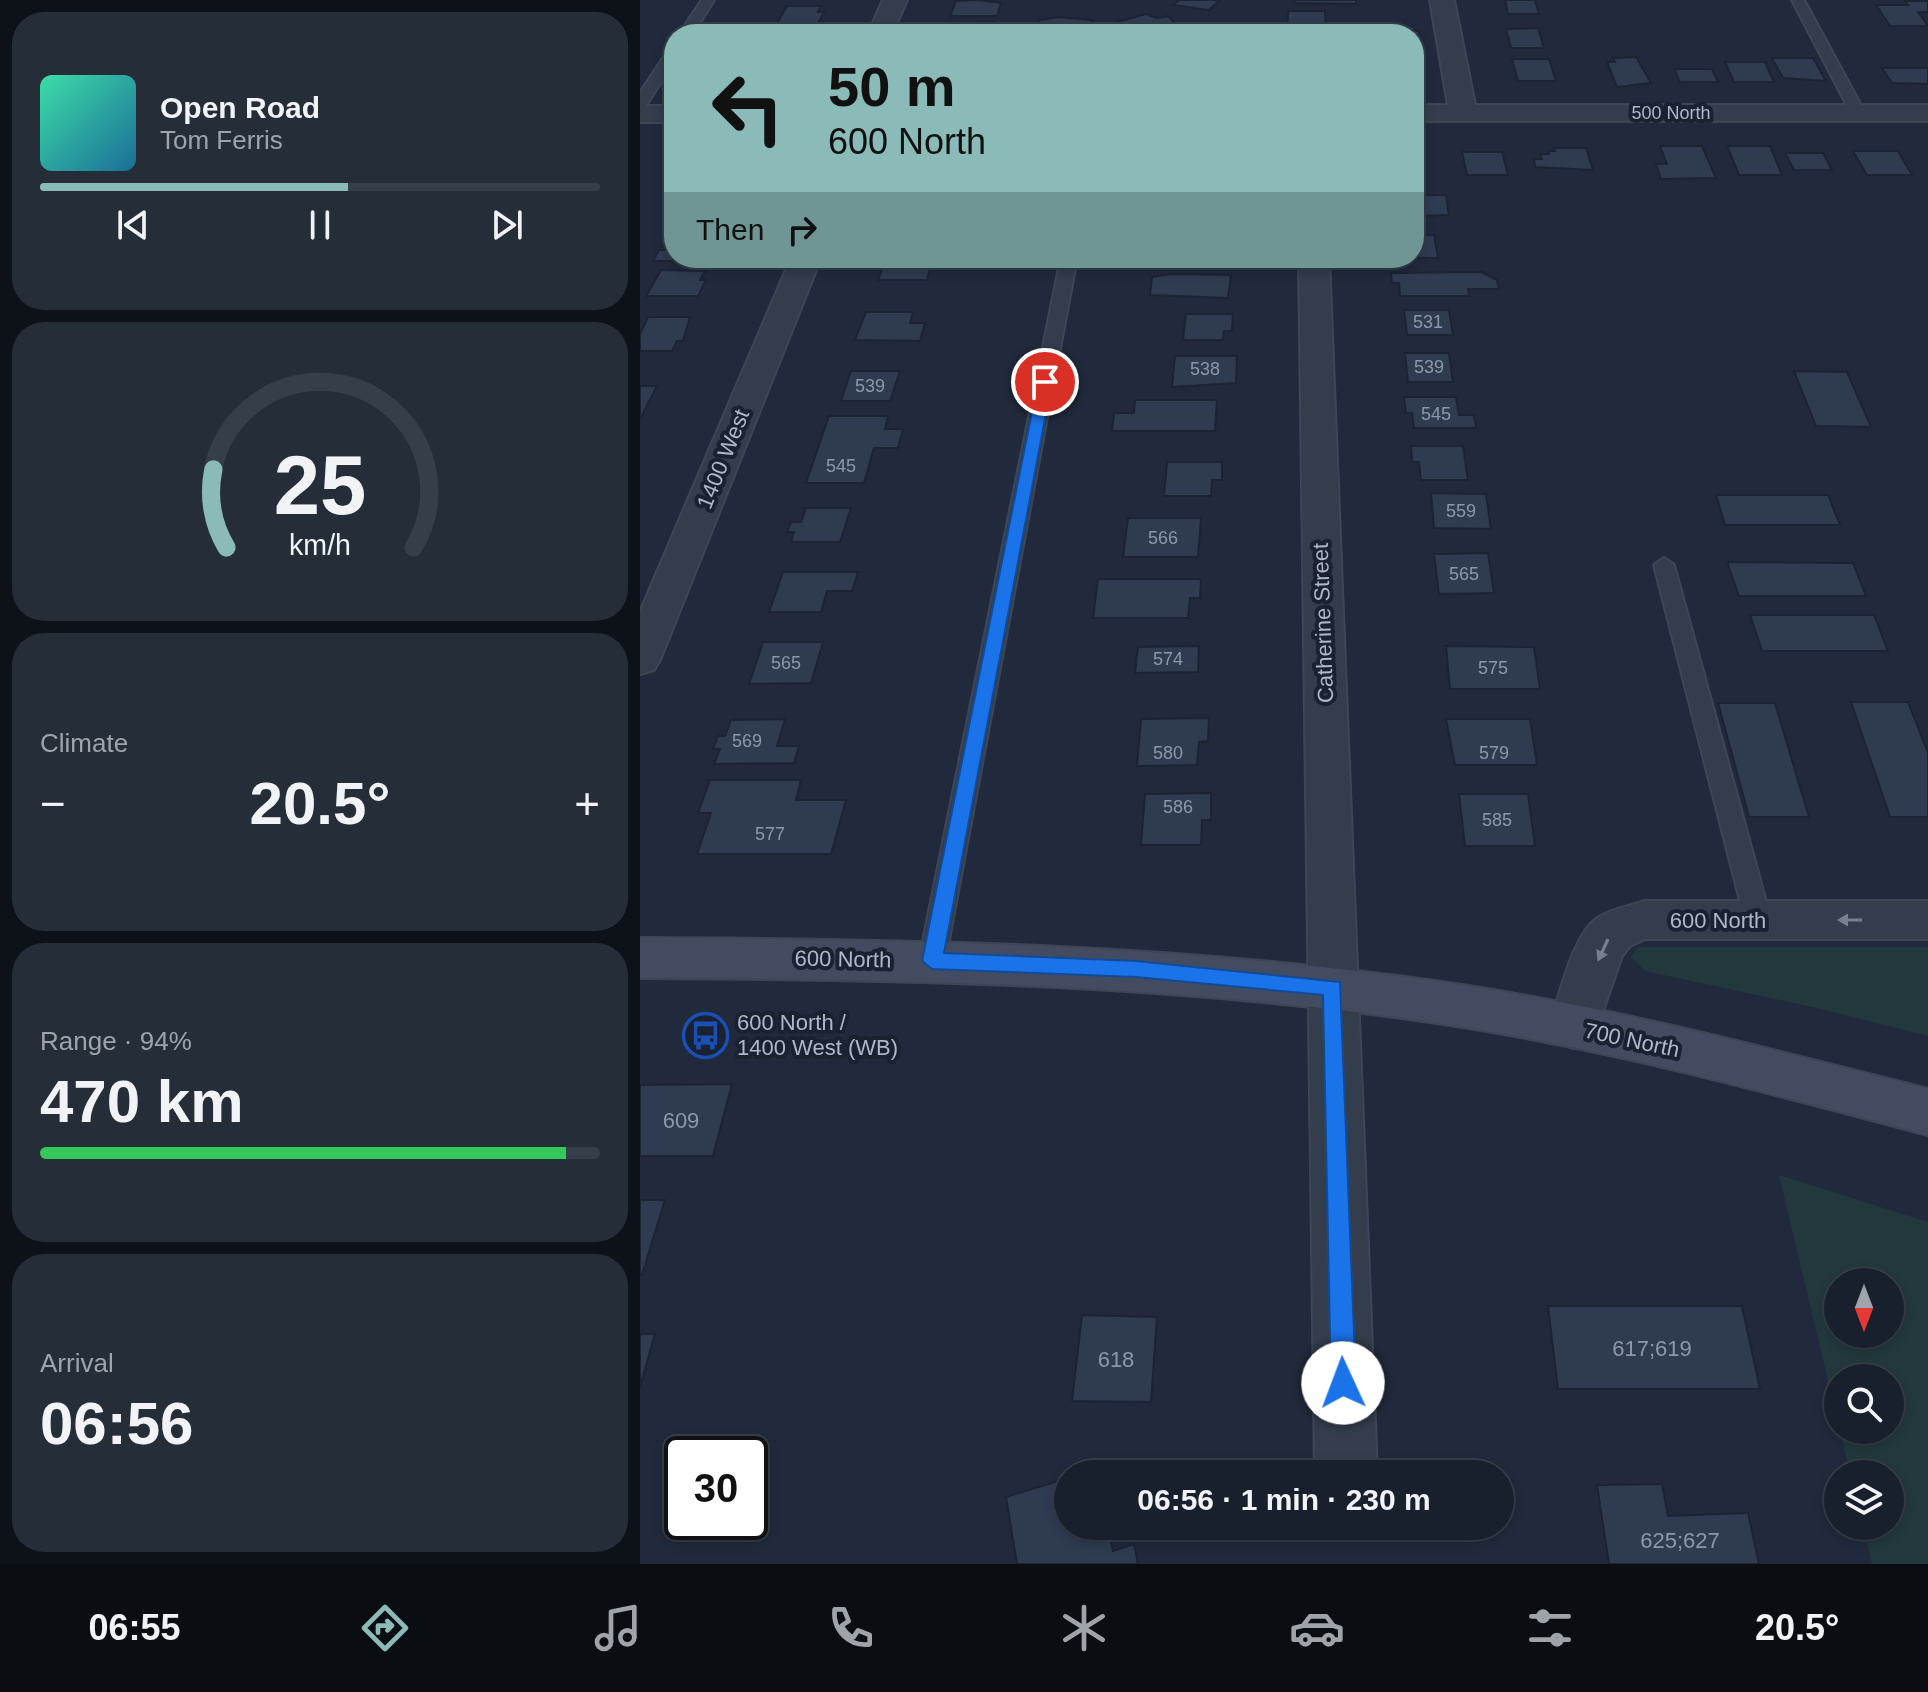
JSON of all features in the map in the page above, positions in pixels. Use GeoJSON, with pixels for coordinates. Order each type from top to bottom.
{"type":"FeatureCollection","features":[{"type":"Feature","properties":{"kind":"main road","name":"600 North"},"geometry":{"type":"LineString","coordinates":[[640,958],[932,961],[1136,969],[1333,988]]}},
{"type":"Feature","properties":{"kind":"main road","name":"700 North"},"geometry":{"type":"LineString","coordinates":[[1333,988],[1454,1005],[1574,1027],[1762,1069],[1928,1112]]}},
{"type":"Feature","properties":{"kind":"street"},"geometry":{"type":"LineString","coordinates":[[884,24],[895,0]]}},
{"type":"Feature","properties":{"kind":"street"},"geometry":{"type":"LineString","coordinates":[[1442,0],[1463,113]]}},
{"type":"Feature","properties":{"kind":"street","name":"500 North"},"geometry":{"type":"LineString","coordinates":[[1424,113],[1928,113]]}},
{"type":"Feature","properties":{"kind":"street"},"geometry":{"type":"LineString","coordinates":[[640,114],[664,114]]}},
{"type":"Feature","properties":{"kind":"street","name":"1400 West"},"geometry":{"type":"LineString","coordinates":[[640,660],[802,268]]}},
{"type":"Feature","properties":{"kind":"street","name":"Catherine Street"},"geometry":{"type":"LineString","coordinates":[[1314,268],[1346,1460]]}},
{"type":"Feature","properties":{"kind":"street","name":"600 North"},"geometry":{"type":"LineString","coordinates":[[1574,1027],[1602,947],[1611,934],[1624,926],[1645,920],[1928,920]]}},
{"type":"Feature","properties":{"kind":"lane"},"geometry":{"type":"LineString","coordinates":[[692,24],[708,0]]}},
{"type":"Feature","properties":{"kind":"lane"},"geometry":{"type":"LineString","coordinates":[[1798,0],[1858,113]]}},
{"type":"Feature","properties":{"kind":"lane"},"geometry":{"type":"LineString","coordinates":[[640,104],[664,67]]}},
{"type":"Feature","properties":{"kind":"lane"},"geometry":{"type":"LineString","coordinates":[[932,961],[1067,268]]}},
{"type":"Feature","properties":{"kind":"lane"},"geometry":{"type":"LineString","coordinates":[[1664,565],[1758,920]]}},
{"type":"Feature","properties":{"kind":"green space"},"geometry":{"type":"Polygon","coordinates":[[[1638,947],[1928,947],[1928,1036],[1817,1008],[1645,971],[1631,957],[1638,947]]]}},
{"type":"Feature","properties":{"kind":"green space"},"geometry":{"type":"Polygon","coordinates":[[[1779,1175],[1928,1222],[1928,1564],[1872,1564],[1866,1540],[1904,1540],[1904,1460],[1847,1460],[1843,1444],[1904,1444],[1904,1364],[1824,1364],[1779,1175]]]}},
{"type":"Feature","properties":{"kind":"building"},"geometry":{"type":"Polygon","coordinates":[[[1179,0],[1220,0],[1209,10],[1173,5],[1179,0]]]}},
{"type":"Feature","properties":{"kind":"building"},"geometry":{"type":"Polygon","coordinates":[[[1295,0],[1356,0],[1356,4],[1294,3],[1295,0]]]}},
{"type":"Feature","properties":{"kind":"building"},"geometry":{"type":"Polygon","coordinates":[[[1505,0],[1535,0],[1539,14],[1508,14],[1505,0]]]}},
{"type":"Feature","properties":{"kind":"building"},"geometry":{"type":"Polygon","coordinates":[[[956,1],[1001,3],[997,16],[950,16],[956,1]]]}},
{"type":"Feature","properties":{"kind":"building"},"geometry":{"type":"Polygon","coordinates":[[[1905,1],[1928,1],[1928,12],[1918,12],[1928,26],[1890,26],[1876,5],[1908,5],[1905,1]]]}},
{"type":"Feature","properties":{"kind":"building"},"geometry":{"type":"Polygon","coordinates":[[[787,6],[821,6],[818,12],[824,12],[817,24],[777,24],[787,6]]]}},
{"type":"Feature","properties":{"kind":"building"},"geometry":{"type":"Polygon","coordinates":[[[1288,11],[1325,11],[1326,24],[1287,24],[1288,11]]]}},
{"type":"Feature","properties":{"kind":"building"},"geometry":{"type":"Polygon","coordinates":[[[1146,14],[1157,18],[1168,16],[1176,24],[1119,24],[1117,22],[1146,14]]]}},
{"type":"Feature","properties":{"kind":"building"},"geometry":{"type":"Polygon","coordinates":[[[1058,17],[1092,20],[1091,24],[1039,24],[1040,20],[1058,17]]]}},
{"type":"Feature","properties":{"kind":"building"},"geometry":{"type":"Polygon","coordinates":[[[993,22],[992,24],[951,23],[993,22]]]}},
{"type":"Feature","properties":{"kind":"building"},"geometry":{"type":"Polygon","coordinates":[[[1538,28],[1544,48],[1511,48],[1506,29],[1538,28]]]}},
{"type":"Feature","properties":{"kind":"building"},"geometry":{"type":"Polygon","coordinates":[[[1636,57],[1651,83],[1617,87],[1607,62],[1615,62],[1613,58],[1636,57]]]}},
{"type":"Feature","properties":{"kind":"building"},"geometry":{"type":"Polygon","coordinates":[[[1772,58],[1813,58],[1826,81],[1783,78],[1772,58]]]}},
{"type":"Feature","properties":{"kind":"building"},"geometry":{"type":"Polygon","coordinates":[[[1512,59],[1549,59],[1556,81],[1518,81],[1512,59]]]}},
{"type":"Feature","properties":{"kind":"building"},"geometry":{"type":"Polygon","coordinates":[[[1725,62],[1765,62],[1774,82],[1734,82],[1725,62]]]}},
{"type":"Feature","properties":{"kind":"building"},"geometry":{"type":"Polygon","coordinates":[[[1882,68],[1928,68],[1928,84],[1892,83],[1882,68]]]}},
{"type":"Feature","properties":{"kind":"building"},"geometry":{"type":"Polygon","coordinates":[[[1674,69],[1712,69],[1718,82],[1680,82],[1674,69]]]}},
{"type":"Feature","properties":{"kind":"building"},"geometry":{"type":"Polygon","coordinates":[[[1660,146],[1702,146],[1716,178],[1661,179],[1656,164],[1667,164],[1660,146]]]}},
{"type":"Feature","properties":{"kind":"building"},"geometry":{"type":"Polygon","coordinates":[[[1727,146],[1770,146],[1782,175],[1739,175],[1727,146]]]}},
{"type":"Feature","properties":{"kind":"building"},"geometry":{"type":"Polygon","coordinates":[[[1554,148],[1586,148],[1593,170],[1535,167],[1534,159],[1542,159],[1540,154],[1549,154],[1549,151],[1555,151],[1554,148]]]}},
{"type":"Feature","properties":{"kind":"building"},"geometry":{"type":"Polygon","coordinates":[[[1853,151],[1898,151],[1912,175],[1867,175],[1853,151]]]}},
{"type":"Feature","properties":{"kind":"building"},"geometry":{"type":"Polygon","coordinates":[[[1462,152],[1502,152],[1508,175],[1467,175],[1462,152]]]}},
{"type":"Feature","properties":{"kind":"building"},"geometry":{"type":"Polygon","coordinates":[[[1785,153],[1823,153],[1832,170],[1794,170],[1785,153]]]}},
{"type":"Feature","properties":{"kind":"building"},"geometry":{"type":"Polygon","coordinates":[[[1424,195],[1446,195],[1449,215],[1424,216],[1424,195]]]}},
{"type":"Feature","properties":{"kind":"building"},"geometry":{"type":"Polygon","coordinates":[[[1424,235],[1434,235],[1438,258],[1424,258],[1424,235]]]}},
{"type":"Feature","properties":{"kind":"building"},"geometry":{"type":"Polygon","coordinates":[[[659,250],[664,250],[664,261],[653,261],[659,250]]]}},
{"type":"Feature","properties":{"kind":"building"},"geometry":{"type":"Polygon","coordinates":[[[882,268],[930,268],[927,280],[878,280],[882,268]]]}},
{"type":"Feature","properties":{"kind":"building"},"geometry":{"type":"Polygon","coordinates":[[[661,270],[705,271],[700,280],[706,280],[698,296],[646,296],[661,270]]]}},
{"type":"Feature","properties":{"kind":"building"},"geometry":{"type":"Polygon","coordinates":[[[1482,272],[1497,280],[1499,289],[1468,289],[1469,296],[1400,296],[1399,283],[1392,283],[1391,273],[1482,272]]]}},
{"type":"Feature","properties":{"kind":"building"},"geometry":{"type":"Polygon","coordinates":[[[1170,274],[1231,275],[1228,298],[1150,295],[1152,277],[1170,274]]]}},
{"type":"Feature","properties":{"kind":"building"},"geometry":{"type":"Polygon","coordinates":[[[1404,310],[1449,310],[1453,335],[1407,335],[1404,310]]]}},
{"type":"Feature","properties":{"kind":"building"},"geometry":{"type":"Polygon","coordinates":[[[866,312],[913,312],[910,323],[925,323],[920,341],[855,340],[866,312]]]}},
{"type":"Feature","properties":{"kind":"building"},"geometry":{"type":"Polygon","coordinates":[[[1186,314],[1233,314],[1232,331],[1224,331],[1223,340],[1183,340],[1186,314]]]}},
{"type":"Feature","properties":{"kind":"building"},"geometry":{"type":"Polygon","coordinates":[[[648,317],[690,317],[683,341],[677,341],[672,351],[640,351],[640,334],[648,317]]]}},
{"type":"Feature","properties":{"kind":"building"},"geometry":{"type":"Polygon","coordinates":[[[1405,353],[1449,353],[1453,382],[1408,382],[1405,353]]]}},
{"type":"Feature","properties":{"kind":"building"},"geometry":{"type":"Polygon","coordinates":[[[1175,356],[1237,356],[1236,383],[1172,387],[1175,356]]]}},
{"type":"Feature","properties":{"kind":"building"},"geometry":{"type":"Polygon","coordinates":[[[851,371],[900,371],[890,401],[841,401],[851,371]]]}},
{"type":"Feature","properties":{"kind":"building"},"geometry":{"type":"Polygon","coordinates":[[[1794,371],[1847,372],[1871,427],[1816,426],[1794,371]]]}},
{"type":"Feature","properties":{"kind":"building"},"geometry":{"type":"Polygon","coordinates":[[[640,386],[657,386],[641,417],[640,417],[640,386]]]}},
{"type":"Feature","properties":{"kind":"building"},"geometry":{"type":"Polygon","coordinates":[[[1404,397],[1456,397],[1459,415],[1474,415],[1476,428],[1414,428],[1412,413],[1406,413],[1404,397]]]}},
{"type":"Feature","properties":{"kind":"building"},"geometry":{"type":"Polygon","coordinates":[[[1135,400],[1217,400],[1215,431],[1112,431],[1114,413],[1134,413],[1135,400]]]}},
{"type":"Feature","properties":{"kind":"building"},"geometry":{"type":"Polygon","coordinates":[[[829,416],[888,416],[885,429],[903,429],[898,448],[874,448],[864,483],[806,483],[829,416]]]}},
{"type":"Feature","properties":{"kind":"building"},"geometry":{"type":"Polygon","coordinates":[[[1411,446],[1463,446],[1468,480],[1421,480],[1419,462],[1412,462],[1411,446]]]}},
{"type":"Feature","properties":{"kind":"building"},"geometry":{"type":"Polygon","coordinates":[[[1167,462],[1222,462],[1222,480],[1212,480],[1211,496],[1164,496],[1167,462]]]}},
{"type":"Feature","properties":{"kind":"building"},"geometry":{"type":"Polygon","coordinates":[[[1431,493],[1486,494],[1491,529],[1434,528],[1431,493]]]}},
{"type":"Feature","properties":{"kind":"building"},"geometry":{"type":"Polygon","coordinates":[[[1716,495],[1828,495],[1840,525],[1725,525],[1716,495]]]}},
{"type":"Feature","properties":{"kind":"building"},"geometry":{"type":"Polygon","coordinates":[[[806,508],[851,508],[840,542],[791,542],[794,532],[787,532],[791,522],[801,522],[806,508]]]}},
{"type":"Feature","properties":{"kind":"building"},"geometry":{"type":"Polygon","coordinates":[[[1128,518],[1201,518],[1198,557],[1123,557],[1128,518]]]}},
{"type":"Feature","properties":{"kind":"building"},"geometry":{"type":"Polygon","coordinates":[[[1488,553],[1494,593],[1439,594],[1434,554],[1488,553]]]}},
{"type":"Feature","properties":{"kind":"building"},"geometry":{"type":"Polygon","coordinates":[[[1727,562],[1853,563],[1866,596],[1739,596],[1727,562]]]}},
{"type":"Feature","properties":{"kind":"building"},"geometry":{"type":"Polygon","coordinates":[[[783,572],[858,572],[852,591],[827,591],[821,612],[769,612],[783,572]]]}},
{"type":"Feature","properties":{"kind":"building"},"geometry":{"type":"Polygon","coordinates":[[[1098,579],[1201,579],[1200,598],[1190,598],[1188,618],[1093,618],[1098,579]]]}},
{"type":"Feature","properties":{"kind":"building"},"geometry":{"type":"Polygon","coordinates":[[[1750,615],[1874,615],[1888,651],[1762,651],[1750,615]]]}},
{"type":"Feature","properties":{"kind":"building"},"geometry":{"type":"Polygon","coordinates":[[[763,642],[823,642],[811,683],[749,684],[763,642]]]}},
{"type":"Feature","properties":{"kind":"building"},"geometry":{"type":"Polygon","coordinates":[[[1199,646],[1198,672],[1135,673],[1138,647],[1199,646]]]}},
{"type":"Feature","properties":{"kind":"building"},"geometry":{"type":"Polygon","coordinates":[[[1446,646],[1534,647],[1540,689],[1450,689],[1446,646]]]}},
{"type":"Feature","properties":{"kind":"building"},"geometry":{"type":"Polygon","coordinates":[[[1851,702],[1908,702],[1928,753],[1928,817],[1890,817],[1851,702]]]}},
{"type":"Feature","properties":{"kind":"building"},"geometry":{"type":"Polygon","coordinates":[[[1718,703],[1775,703],[1809,817],[1749,817],[1718,703]]]}},
{"type":"Feature","properties":{"kind":"building"},"geometry":{"type":"Polygon","coordinates":[[[1209,718],[1208,741],[1199,742],[1197,765],[1137,766],[1141,719],[1209,718]]]}},
{"type":"Feature","properties":{"kind":"building"},"geometry":{"type":"Polygon","coordinates":[[[785,719],[777,746],[799,746],[794,763],[714,764],[720,749],[713,749],[718,736],[725,736],[731,720],[785,719]]]}},
{"type":"Feature","properties":{"kind":"building"},"geometry":{"type":"Polygon","coordinates":[[[1446,719],[1530,719],[1537,765],[1455,765],[1446,719]]]}},
{"type":"Feature","properties":{"kind":"building"},"geometry":{"type":"Polygon","coordinates":[[[710,780],[801,780],[796,800],[846,800],[831,854],[697,854],[711,813],[698,813],[710,780]]]}},
{"type":"Feature","properties":{"kind":"building"},"geometry":{"type":"Polygon","coordinates":[[[1211,793],[1211,820],[1202,820],[1201,845],[1141,845],[1145,794],[1211,793]]]}},
{"type":"Feature","properties":{"kind":"building"},"geometry":{"type":"Polygon","coordinates":[[[1459,794],[1528,794],[1535,846],[1465,846],[1459,794]]]}},
{"type":"Feature","properties":{"kind":"building"},"geometry":{"type":"Polygon","coordinates":[[[732,1084],[713,1156],[640,1156],[640,1085],[732,1084]]]}},
{"type":"Feature","properties":{"kind":"building"},"geometry":{"type":"Polygon","coordinates":[[[640,1200],[665,1200],[642,1275],[640,1275],[640,1200]]]}},
{"type":"Feature","properties":{"kind":"building"},"geometry":{"type":"Polygon","coordinates":[[[1548,1306],[1742,1306],[1760,1389],[1558,1389],[1548,1306]]]}},
{"type":"Feature","properties":{"kind":"building"},"geometry":{"type":"Polygon","coordinates":[[[1082,1315],[1157,1317],[1151,1402],[1072,1401],[1082,1315]]]}},
{"type":"Feature","properties":{"kind":"building"},"geometry":{"type":"Polygon","coordinates":[[[640,1334],[655,1334],[640,1387],[640,1334]]]}},
{"type":"Feature","properties":{"kind":"building"},"geometry":{"type":"Polygon","coordinates":[[[1054,1482],[1054,1540],[1110,1540],[1113,1551],[1134,1544],[1138,1564],[1017,1564],[1006,1497],[1054,1482]]]}},
{"type":"Feature","properties":{"kind":"building"},"geometry":{"type":"Polygon","coordinates":[[[1662,1484],[1668,1516],[1748,1513],[1759,1564],[1609,1564],[1597,1485],[1662,1484]]]}},
{"type":"Feature","properties":{"kind":"place","name":"600 North / 1400 West (WB)"},"geometry":{"type":"Point","coordinates":[706,1035]}},
{"type":"Feature","properties":{"kind":"route"},"geometry":{"type":"LineString","coordinates":[[1045,382],[932,961],[1136,969],[1333,988],[1343,1383]]}}]}
